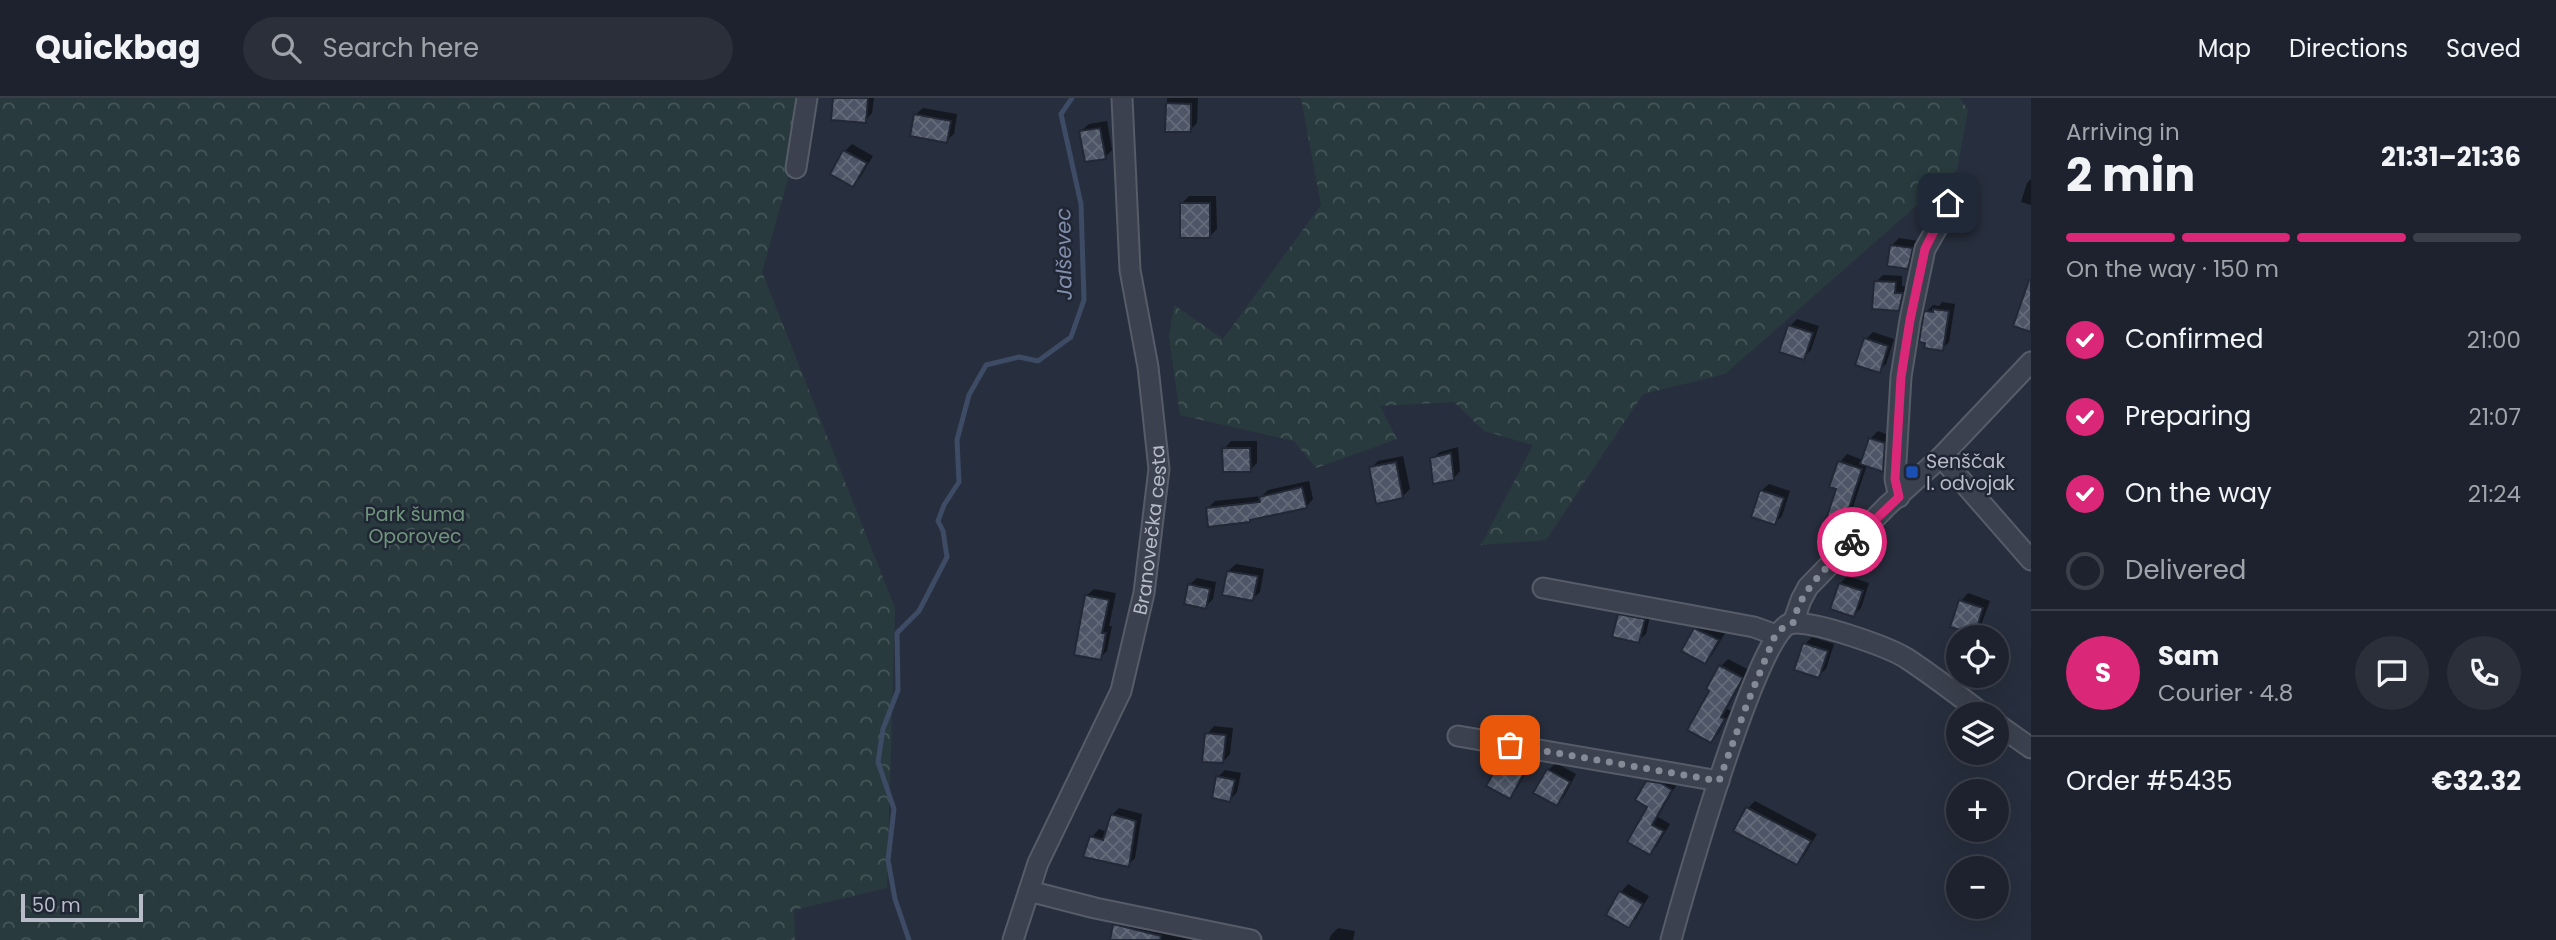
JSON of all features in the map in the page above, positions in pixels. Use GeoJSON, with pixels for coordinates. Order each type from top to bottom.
{"type":"FeatureCollection","features":[{"type":"Feature","properties":{"kind":"street"},"geometry":{"type":"LineString","coordinates":[[796,168],[807,98]]}},
{"type":"Feature","properties":{"kind":"street","name":"Branovečka cesta"},"geometry":{"type":"LineString","coordinates":[[1013,940],[1038,863],[1121,691],[1144,593],[1158,469],[1149,367],[1130,270],[1122,98]]}},
{"type":"Feature","properties":{"kind":"street"},"geometry":{"type":"LineString","coordinates":[[1899,497],[1895,479],[1900,390],[1910,320],[1925,249],[1941,221],[1955,185]]}},
{"type":"Feature","properties":{"kind":"street"},"geometry":{"type":"LineString","coordinates":[[1793,623],[1808,587],[1887,506],[1941,457],[2031,362]]}},
{"type":"Feature","properties":{"kind":"street"},"geometry":{"type":"LineString","coordinates":[[1941,457],[2031,561]]}},
{"type":"Feature","properties":{"kind":"street"},"geometry":{"type":"LineString","coordinates":[[1543,588],[1754,627],[1776,635]]}},
{"type":"Feature","properties":{"kind":"street"},"geometry":{"type":"LineString","coordinates":[[1671,940],[1702,829],[1747,704],[1781,629],[1793,623],[1827,629],[1903,657],[1966,702]]}},
{"type":"Feature","properties":{"kind":"street"},"geometry":{"type":"LineString","coordinates":[[2009,732],[2031,748]]}},
{"type":"Feature","properties":{"kind":"street"},"geometry":{"type":"LineString","coordinates":[[1458,736],[1719,781]]}},
{"type":"Feature","properties":{"kind":"street"},"geometry":{"type":"LineString","coordinates":[[1029,891],[1122,914],[1251,940]]}},
{"type":"Feature","properties":{"kind":"green space","name":"Park šuma Oporovec"},"geometry":{"type":"Polygon","coordinates":[[[0,98],[805,98],[808,107],[762,272],[895,608],[887,888],[794,910],[795,940],[0,940],[0,98]]]}},
{"type":"Feature","properties":{"kind":"green space"},"geometry":{"type":"Polygon","coordinates":[[[1301,98],[1960,98],[1968,110],[1957,170],[1725,374],[1643,394],[1546,540],[1481,545],[1533,445],[1484,431],[1454,402],[1380,406],[1397,439],[1316,468],[1294,441],[1180,415],[1169,337],[1174,305],[1223,339],[1321,205],[1301,98]]]}},
{"type":"Feature","properties":{"kind":"building"},"geometry":{"type":"Polygon","coordinates":[[[833,98],[868,98],[866,123],[831,120],[833,98]]]}},
{"type":"Feature","properties":{"kind":"building"},"geometry":{"type":"Polygon","coordinates":[[[1166,103],[1191,104],[1191,132],[1165,132],[1166,103]]]}},
{"type":"Feature","properties":{"kind":"building"},"geometry":{"type":"Polygon","coordinates":[[[914,114],[951,121],[947,143],[910,136],[914,114]]]}},
{"type":"Feature","properties":{"kind":"building"},"geometry":{"type":"Polygon","coordinates":[[[1100,128],[1106,159],[1085,162],[1079,131],[1100,128]]]}},
{"type":"Feature","properties":{"kind":"building"},"geometry":{"type":"Polygon","coordinates":[[[843,150],[867,163],[853,187],[830,174],[843,150]]]}},
{"type":"Feature","properties":{"kind":"building"},"geometry":{"type":"Polygon","coordinates":[[[1180,203],[1210,203],[1210,238],[1180,238],[1180,203]]]}},
{"type":"Feature","properties":{"kind":"building"},"geometry":{"type":"Polygon","coordinates":[[[1890,245],[1913,248],[1908,269],[1887,266],[1890,245]]]}},
{"type":"Feature","properties":{"kind":"building"},"geometry":{"type":"Polygon","coordinates":[[[2031,280],[2031,332],[2013,326],[2031,280]]]}},
{"type":"Feature","properties":{"kind":"building"},"geometry":{"type":"Polygon","coordinates":[[[1874,281],[1896,282],[1895,293],[1903,293],[1899,311],[1872,309],[1874,281]]]}},
{"type":"Feature","properties":{"kind":"building"},"geometry":{"type":"Polygon","coordinates":[[[1933,309],[1949,311],[1943,351],[1924,348],[1925,343],[1919,342],[1924,311],[1933,312],[1933,309]]]}},
{"type":"Feature","properties":{"kind":"building"},"geometry":{"type":"Polygon","coordinates":[[[1788,325],[1813,333],[1804,360],[1779,352],[1788,325]]]}},
{"type":"Feature","properties":{"kind":"building"},"geometry":{"type":"Polygon","coordinates":[[[1864,338],[1888,346],[1880,373],[1855,365],[1864,338]]]}},
{"type":"Feature","properties":{"kind":"building"},"geometry":{"type":"Polygon","coordinates":[[[1869,438],[1885,443],[1883,472],[1860,464],[1869,438]]]}},
{"type":"Feature","properties":{"kind":"building"},"geometry":{"type":"Polygon","coordinates":[[[1222,448],[1250,448],[1251,472],[1223,472],[1222,448]]]}},
{"type":"Feature","properties":{"kind":"building"},"geometry":{"type":"Polygon","coordinates":[[[1451,453],[1454,480],[1433,484],[1430,458],[1451,453]]]}},
{"type":"Feature","properties":{"kind":"building"},"geometry":{"type":"Polygon","coordinates":[[[1838,461],[1862,469],[1846,517],[1853,519],[1851,526],[1834,543],[1820,538],[1836,489],[1829,487],[1838,461]]]}},
{"type":"Feature","properties":{"kind":"building"},"geometry":{"type":"Polygon","coordinates":[[[1396,462],[1403,498],[1376,504],[1369,467],[1396,462]]]}},
{"type":"Feature","properties":{"kind":"building"},"geometry":{"type":"Polygon","coordinates":[[[1302,487],[1307,508],[1250,522],[1208,527],[1206,508],[1260,502],[1259,497],[1302,487]]]}},
{"type":"Feature","properties":{"kind":"building"},"geometry":{"type":"Polygon","coordinates":[[[1760,490],[1784,498],[1775,525],[1751,517],[1760,490]]]}},
{"type":"Feature","properties":{"kind":"building"},"geometry":{"type":"Polygon","coordinates":[[[1227,571],[1258,576],[1253,601],[1222,595],[1227,571]]]}},
{"type":"Feature","properties":{"kind":"building"},"geometry":{"type":"Polygon","coordinates":[[[1839,583],[1863,591],[1854,617],[1830,609],[1839,583]]]}},
{"type":"Feature","properties":{"kind":"building"},"geometry":{"type":"Polygon","coordinates":[[[1188,584],[1210,589],[1206,609],[1184,604],[1188,584]]]}},
{"type":"Feature","properties":{"kind":"building"},"geometry":{"type":"Polygon","coordinates":[[[1085,595],[1109,600],[1102,633],[1106,633],[1101,660],[1074,655],[1085,595]]]}},
{"type":"Feature","properties":{"kind":"building"},"geometry":{"type":"Polygon","coordinates":[[[1959,600],[1983,608],[1978,625],[1951,625],[1959,600]]]}},
{"type":"Feature","properties":{"kind":"building"},"geometry":{"type":"Polygon","coordinates":[[[1618,614],[1645,619],[1639,643],[1612,637],[1618,614]]]}},
{"type":"Feature","properties":{"kind":"building"},"geometry":{"type":"Polygon","coordinates":[[[1694,628],[1719,640],[1705,664],[1681,651],[1694,628]]]}},
{"type":"Feature","properties":{"kind":"building"},"geometry":{"type":"Polygon","coordinates":[[[1803,643],[1828,651],[1819,678],[1794,670],[1803,643]]]}},
{"type":"Feature","properties":{"kind":"building"},"geometry":{"type":"Polygon","coordinates":[[[1719,665],[1743,678],[1721,717],[1725,719],[1711,743],[1687,730],[1709,691],[1706,689],[1719,665]]]}},
{"type":"Feature","properties":{"kind":"building"},"geometry":{"type":"Polygon","coordinates":[[[1205,733],[1226,735],[1223,763],[1202,762],[1205,733]]]}},
{"type":"Feature","properties":{"kind":"building"},"geometry":{"type":"Polygon","coordinates":[[[1500,762],[1523,775],[1510,799],[1486,786],[1500,762]]]}},
{"type":"Feature","properties":{"kind":"building"},"geometry":{"type":"Polygon","coordinates":[[[1547,769],[1570,782],[1557,806],[1533,793],[1547,769]]]}},
{"type":"Feature","properties":{"kind":"building"},"geometry":{"type":"Polygon","coordinates":[[[1216,776],[1235,780],[1230,802],[1212,798],[1216,776]]]}},
{"type":"Feature","properties":{"kind":"building"},"geometry":{"type":"Polygon","coordinates":[[[1646,781],[1661,783],[1672,790],[1652,825],[1664,831],[1650,855],[1627,842],[1647,807],[1635,800],[1646,781]]]}},
{"type":"Feature","properties":{"kind":"building"},"geometry":{"type":"Polygon","coordinates":[[[1746,807],[1811,841],[1797,865],[1733,831],[1746,807]]]}},
{"type":"Feature","properties":{"kind":"building"},"geometry":{"type":"Polygon","coordinates":[[[1111,814],[1136,821],[1129,867],[1083,857],[1090,836],[1103,840],[1111,814]]]}},
{"type":"Feature","properties":{"kind":"building"},"geometry":{"type":"Polygon","coordinates":[[[1619,891],[1643,904],[1629,928],[1606,915],[1619,891]]]}},
{"type":"Feature","properties":{"kind":"building"},"geometry":{"type":"Polygon","coordinates":[[[1113,924],[1161,936],[1160,940],[1110,940],[1113,924]]]}},
{"type":"Feature","properties":{"kind":"waterway","name":"Jalševec"},"geometry":{"type":"LineString","coordinates":[[909,940],[895,899],[888,860],[894,809],[878,762],[883,729],[898,690],[897,633],[919,611],[947,557],[943,531],[938,521],[944,505],[959,482],[957,440],[969,395],[986,365],[1019,357],[1038,361],[1071,337],[1084,300],[1081,204],[1061,114],[1072,98]]}},
{"type":"Feature","properties":{"kind":"way so far"},"geometry":{"type":"LineString","coordinates":[[1510,745],[1719,781],[1774,638],[1781,629],[1793,623],[1808,587],[1852,542]]}},
{"type":"Feature","properties":{"kind":"place","name":"Senščak I. odvojak"},"geometry":{"type":"Point","coordinates":[1912,472]}},
{"type":"Feature","properties":{"kind":"route"},"geometry":{"type":"LineString","coordinates":[[1852,542],[1899,497],[1895,479],[1901,377],[1910,320],[1925,249],[1948,203]]}}]}
